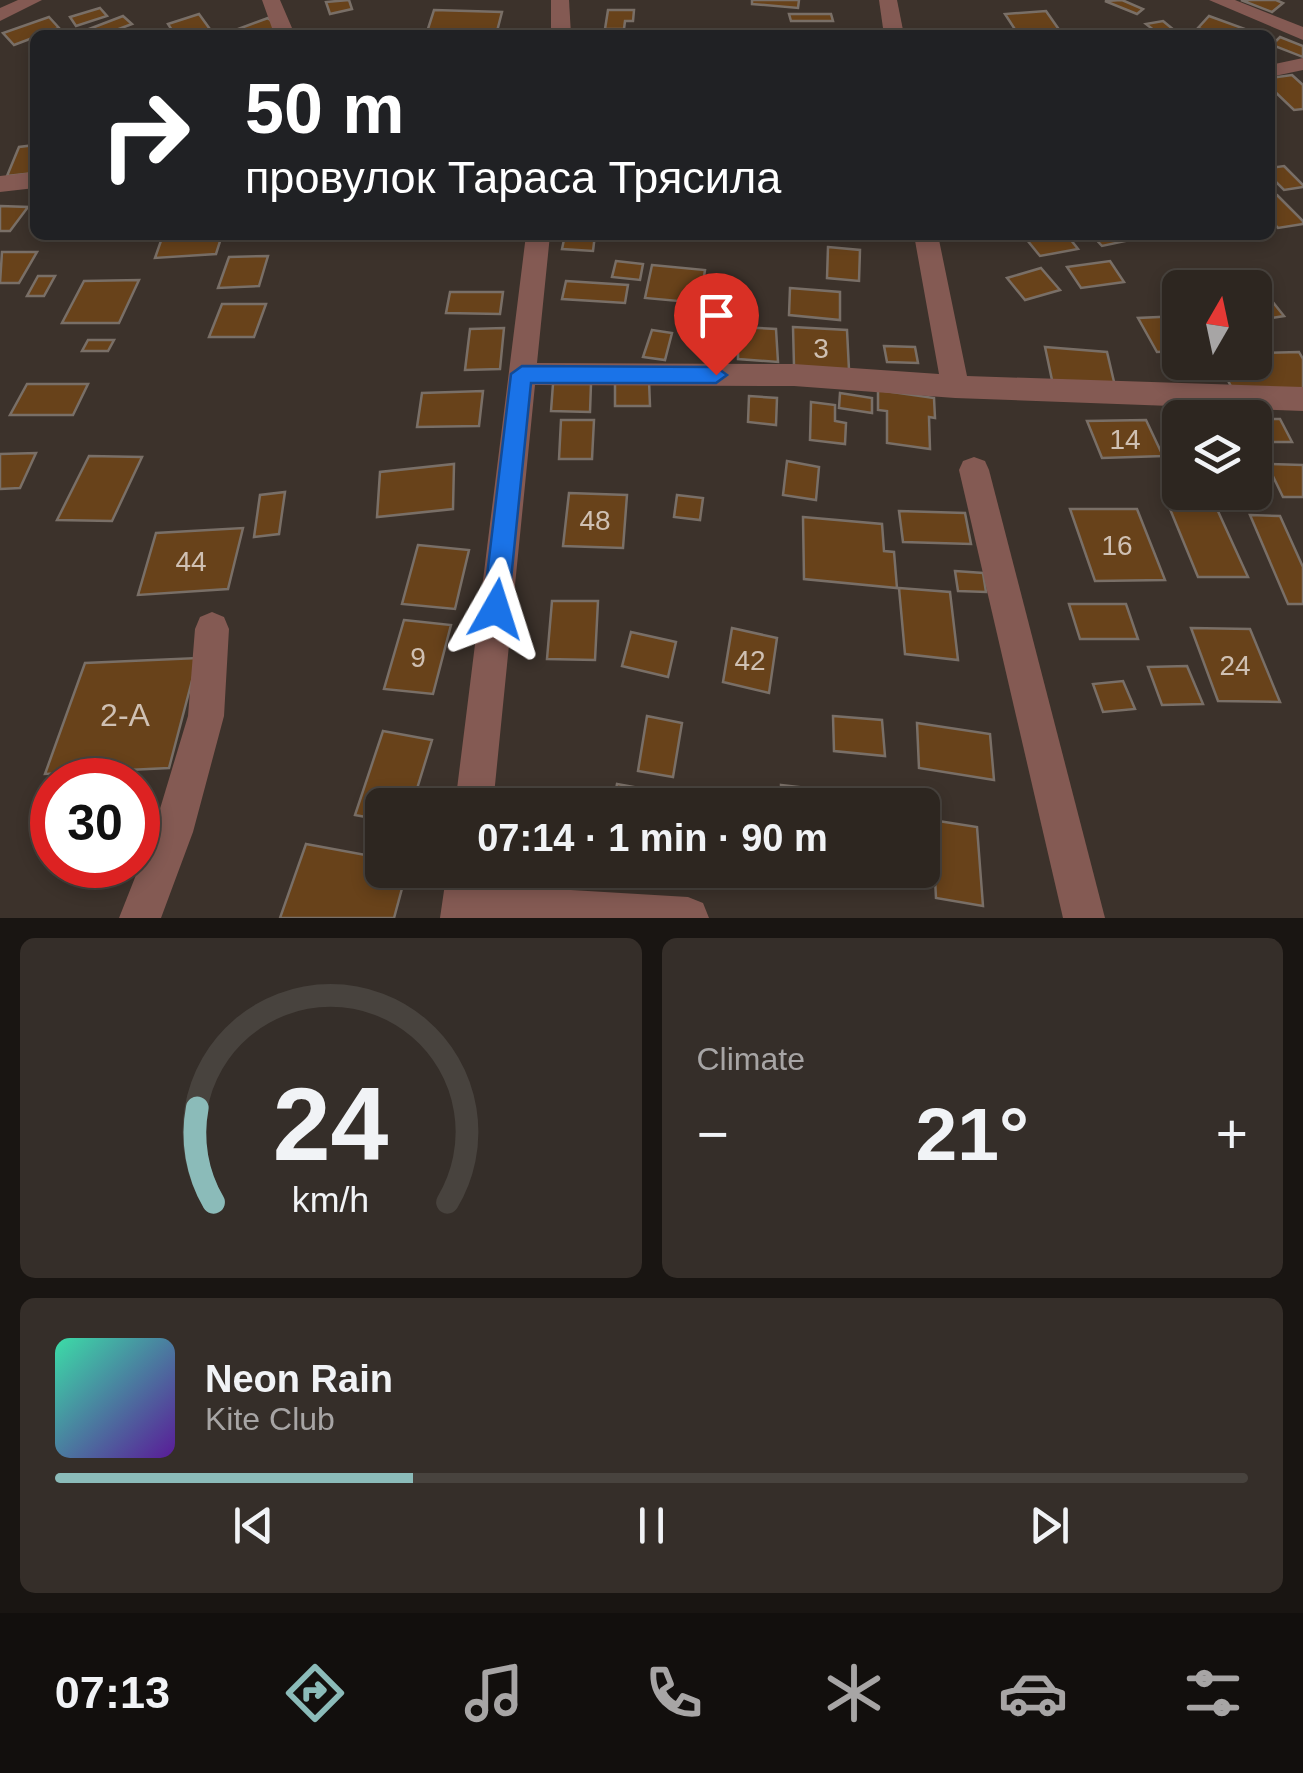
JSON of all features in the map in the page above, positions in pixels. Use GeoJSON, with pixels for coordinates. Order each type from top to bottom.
{"type":"FeatureCollection","features":[{"type":"Feature","properties":{"kind":"street"},"geometry":{"type":"LineString","coordinates":[[0,15],[33,0]]}},
{"type":"Feature","properties":{"kind":"street"},"geometry":{"type":"LineString","coordinates":[[271,0],[281,30]]}},
{"type":"Feature","properties":{"kind":"street"},"geometry":{"type":"LineString","coordinates":[[560,0],[561,30]]}},
{"type":"Feature","properties":{"kind":"street"},"geometry":{"type":"LineString","coordinates":[[888,0],[893,30]]}},
{"type":"Feature","properties":{"kind":"street"},"geometry":{"type":"LineString","coordinates":[[1218,0],[1303,34]]}},
{"type":"Feature","properties":{"kind":"street"},"geometry":{"type":"LineString","coordinates":[[1275,70],[1303,64]]}},
{"type":"Feature","properties":{"kind":"street"},"geometry":{"type":"LineString","coordinates":[[0,184],[30,181]]}},
{"type":"Feature","properties":{"kind":"street"},"geometry":{"type":"LineString","coordinates":[[476,788],[537,240]]}},
{"type":"Feature","properties":{"kind":"street"},"geometry":{"type":"LineString","coordinates":[[933,240],[955,386]]}},
{"type":"Feature","properties":{"kind":"street"},"geometry":{"type":"LineString","coordinates":[[522,374],[794,375],[955,386],[1303,398]]}},
{"type":"Feature","properties":{"kind":"street"},"geometry":{"type":"LineString","coordinates":[[974,470],[1084,918]]}},
{"type":"Feature","properties":{"kind":"street"},"geometry":{"type":"LineString","coordinates":[[140,918],[173,832],[206,716],[212,629]]}},
{"type":"Feature","properties":{"kind":"street"},"geometry":{"type":"LineString","coordinates":[[463,897],[688,918]]}},
{"type":"Feature","properties":{"kind":"building"},"geometry":{"type":"Polygon","coordinates":[[[349,0],[352,9],[330,14],[326,2],[349,0]]]}},
{"type":"Feature","properties":{"kind":"building"},"geometry":{"type":"Polygon","coordinates":[[[752,0],[799,0],[798,8],[752,4],[752,0]]]}},
{"type":"Feature","properties":{"kind":"building"},"geometry":{"type":"Polygon","coordinates":[[[1122,0],[1143,9],[1137,14],[1105,1],[1122,0]]]}},
{"type":"Feature","properties":{"kind":"building"},"geometry":{"type":"Polygon","coordinates":[[[1241,0],[1276,0],[1283,3],[1272,12],[1241,0]]]}},
{"type":"Feature","properties":{"kind":"building"},"geometry":{"type":"Polygon","coordinates":[[[100,8],[107,16],[76,26],[70,17],[100,8]]]}},
{"type":"Feature","properties":{"kind":"building"},"geometry":{"type":"Polygon","coordinates":[[[434,10],[502,12],[497,30],[428,30],[434,10]]]}},
{"type":"Feature","properties":{"kind":"building"},"geometry":{"type":"Polygon","coordinates":[[[608,10],[634,10],[633,21],[625,21],[624,29],[605,29],[608,10]]]}},
{"type":"Feature","properties":{"kind":"building"},"geometry":{"type":"Polygon","coordinates":[[[1046,11],[1059,30],[1015,30],[1005,14],[1046,11]]]}},
{"type":"Feature","properties":{"kind":"building"},"geometry":{"type":"Polygon","coordinates":[[[199,14],[211,30],[172,30],[168,24],[199,14]]]}},
{"type":"Feature","properties":{"kind":"building"},"geometry":{"type":"Polygon","coordinates":[[[789,14],[831,14],[833,21],[791,21],[789,14]]]}},
{"type":"Feature","properties":{"kind":"building"},"geometry":{"type":"Polygon","coordinates":[[[123,16],[132,24],[116,30],[86,30],[123,16]]]}},
{"type":"Feature","properties":{"kind":"building"},"geometry":{"type":"Polygon","coordinates":[[[1209,16],[1245,29],[1203,30],[1198,28],[1209,16]]]}},
{"type":"Feature","properties":{"kind":"building"},"geometry":{"type":"Polygon","coordinates":[[[49,17],[59,28],[30,30],[30,39],[14,45],[3,33],[49,17]]]}},
{"type":"Feature","properties":{"kind":"building"},"geometry":{"type":"Polygon","coordinates":[[[268,18],[278,27],[270,30],[236,30],[268,18]]]}},
{"type":"Feature","properties":{"kind":"building"},"geometry":{"type":"Polygon","coordinates":[[[1163,21],[1174,30],[1154,30],[1146,24],[1163,21]]]}},
{"type":"Feature","properties":{"kind":"building"},"geometry":{"type":"Polygon","coordinates":[[[1280,37],[1303,46],[1303,57],[1275,46],[1280,37]]]}},
{"type":"Feature","properties":{"kind":"building"},"geometry":{"type":"Polygon","coordinates":[[[1292,75],[1303,85],[1303,109],[1294,110],[1275,92],[1275,77],[1292,75]]]}},
{"type":"Feature","properties":{"kind":"building"},"geometry":{"type":"Polygon","coordinates":[[[30,146],[30,173],[7,176],[19,147],[30,146]]]}},
{"type":"Feature","properties":{"kind":"building"},"geometry":{"type":"Polygon","coordinates":[[[1284,166],[1303,187],[1284,190],[1275,181],[1275,167],[1284,166]]]}},
{"type":"Feature","properties":{"kind":"building"},"geometry":{"type":"Polygon","coordinates":[[[1275,195],[1303,224],[1278,228],[1275,225],[1275,195]]]}},
{"type":"Feature","properties":{"kind":"building"},"geometry":{"type":"Polygon","coordinates":[[[0,206],[28,207],[10,231],[0,231],[0,206]]]}},
{"type":"Feature","properties":{"kind":"building"},"geometry":{"type":"Polygon","coordinates":[[[161,240],[220,240],[216,254],[155,258],[161,240]]]}},
{"type":"Feature","properties":{"kind":"building"},"geometry":{"type":"Polygon","coordinates":[[[564,240],[594,240],[593,251],[562,249],[564,240]]]}},
{"type":"Feature","properties":{"kind":"building"},"geometry":{"type":"Polygon","coordinates":[[[1027,240],[1071,240],[1078,249],[1040,256],[1027,240]]]}},
{"type":"Feature","properties":{"kind":"building"},"geometry":{"type":"Polygon","coordinates":[[[1097,240],[1130,240],[1102,246],[1097,240]]]}},
{"type":"Feature","properties":{"kind":"building"},"geometry":{"type":"Polygon","coordinates":[[[828,247],[860,250],[859,281],[827,278],[828,247]]]}},
{"type":"Feature","properties":{"kind":"building"},"geometry":{"type":"Polygon","coordinates":[[[2,252],[37,252],[19,283],[0,283],[2,252]]]}},
{"type":"Feature","properties":{"kind":"building"},"geometry":{"type":"Polygon","coordinates":[[[268,256],[259,286],[218,288],[229,257],[268,256]]]}},
{"type":"Feature","properties":{"kind":"building"},"geometry":{"type":"Polygon","coordinates":[[[616,261],[643,264],[640,280],[612,277],[616,261]]]}},
{"type":"Feature","properties":{"kind":"building"},"geometry":{"type":"Polygon","coordinates":[[[1110,261],[1124,282],[1081,288],[1067,267],[1110,261]]]}},
{"type":"Feature","properties":{"kind":"building"},"geometry":{"type":"Polygon","coordinates":[[[652,265],[705,270],[700,303],[645,298],[652,265]]]}},
{"type":"Feature","properties":{"kind":"building"},"geometry":{"type":"Polygon","coordinates":[[[1041,268],[1060,290],[1025,300],[1007,278],[1041,268]]]}},
{"type":"Feature","properties":{"kind":"building"},"geometry":{"type":"Polygon","coordinates":[[[38,276],[55,276],[44,296],[27,296],[38,276]]]}},
{"type":"Feature","properties":{"kind":"building"},"geometry":{"type":"Polygon","coordinates":[[[139,280],[119,323],[62,323],[84,281],[139,280]]]}},
{"type":"Feature","properties":{"kind":"building"},"geometry":{"type":"Polygon","coordinates":[[[566,281],[628,285],[625,303],[562,299],[566,281]]]}},
{"type":"Feature","properties":{"kind":"building"},"geometry":{"type":"Polygon","coordinates":[[[790,288],[840,292],[840,320],[789,315],[790,288]]]}},
{"type":"Feature","properties":{"kind":"building"},"geometry":{"type":"Polygon","coordinates":[[[450,292],[503,292],[500,314],[446,313],[450,292]]]}},
{"type":"Feature","properties":{"kind":"building"},"geometry":{"type":"Polygon","coordinates":[[[1272,301],[1284,316],[1272,318],[1272,301]]]}},
{"type":"Feature","properties":{"kind":"building"},"geometry":{"type":"Polygon","coordinates":[[[222,304],[266,304],[254,337],[209,337],[222,304]]]}},
{"type":"Feature","properties":{"kind":"building"},"geometry":{"type":"Polygon","coordinates":[[[1162,317],[1162,352],[1157,352],[1138,318],[1162,317]]]}},
{"type":"Feature","properties":{"kind":"building"},"geometry":{"type":"Polygon","coordinates":[[[738,327],[776,329],[778,362],[738,359],[738,327]]]}},
{"type":"Feature","properties":{"kind":"building"},"geometry":{"type":"Polygon","coordinates":[[[793,327],[847,330],[849,370],[794,366],[793,327]]]}},
{"type":"Feature","properties":{"kind":"building"},"geometry":{"type":"Polygon","coordinates":[[[504,328],[500,369],[465,370],[470,329],[504,328]]]}},
{"type":"Feature","properties":{"kind":"building"},"geometry":{"type":"Polygon","coordinates":[[[652,330],[672,333],[665,360],[643,357],[652,330]]]}},
{"type":"Feature","properties":{"kind":"building"},"geometry":{"type":"Polygon","coordinates":[[[88,340],[114,340],[108,351],[82,351],[88,340]]]}},
{"type":"Feature","properties":{"kind":"building"},"geometry":{"type":"Polygon","coordinates":[[[884,346],[915,347],[918,363],[887,362],[884,346]]]}},
{"type":"Feature","properties":{"kind":"building"},"geometry":{"type":"Polygon","coordinates":[[[1045,347],[1107,352],[1115,386],[1052,380],[1045,347]]]}},
{"type":"Feature","properties":{"kind":"building"},"geometry":{"type":"Polygon","coordinates":[[[1299,352],[1303,359],[1303,388],[1233,390],[1228,380],[1272,380],[1272,353],[1299,352]]]}},
{"type":"Feature","properties":{"kind":"building"},"geometry":{"type":"Polygon","coordinates":[[[649,380],[650,406],[615,406],[615,381],[649,380]]]}},
{"type":"Feature","properties":{"kind":"building"},"geometry":{"type":"Polygon","coordinates":[[[27,384],[88,384],[73,415],[10,415],[27,384]]]}},
{"type":"Feature","properties":{"kind":"building"},"geometry":{"type":"Polygon","coordinates":[[[553,384],[591,384],[590,412],[551,411],[553,384]]]}},
{"type":"Feature","properties":{"kind":"building"},"geometry":{"type":"Polygon","coordinates":[[[878,390],[934,398],[935,418],[929,417],[930,449],[887,443],[887,411],[878,410],[878,390]]]}},
{"type":"Feature","properties":{"kind":"building"},"geometry":{"type":"Polygon","coordinates":[[[483,391],[479,426],[417,427],[422,393],[483,391]]]}},
{"type":"Feature","properties":{"kind":"building"},"geometry":{"type":"Polygon","coordinates":[[[840,393],[872,398],[872,413],[839,408],[840,393]]]}},
{"type":"Feature","properties":{"kind":"building"},"geometry":{"type":"Polygon","coordinates":[[[749,396],[777,398],[776,425],[748,422],[749,396]]]}},
{"type":"Feature","properties":{"kind":"building"},"geometry":{"type":"Polygon","coordinates":[[[811,402],[835,405],[835,421],[846,423],[845,444],[810,440],[811,402]]]}},
{"type":"Feature","properties":{"kind":"building"},"geometry":{"type":"Polygon","coordinates":[[[1272,419],[1280,419],[1292,442],[1272,442],[1272,419]]]}},
{"type":"Feature","properties":{"kind":"building"},"geometry":{"type":"Polygon","coordinates":[[[561,420],[594,420],[592,459],[559,459],[561,420]]]}},
{"type":"Feature","properties":{"kind":"building"},"geometry":{"type":"Polygon","coordinates":[[[1146,420],[1162,456],[1102,458],[1087,421],[1146,420]]]}},
{"type":"Feature","properties":{"kind":"building"},"geometry":{"type":"Polygon","coordinates":[[[36,453],[20,488],[0,489],[0,454],[36,453]]]}},
{"type":"Feature","properties":{"kind":"building"},"geometry":{"type":"Polygon","coordinates":[[[89,456],[142,457],[112,521],[57,520],[89,456]]]}},
{"type":"Feature","properties":{"kind":"building"},"geometry":{"type":"Polygon","coordinates":[[[787,461],[819,467],[816,500],[783,495],[787,461]]]}},
{"type":"Feature","properties":{"kind":"building"},"geometry":{"type":"Polygon","coordinates":[[[454,464],[453,509],[377,517],[380,472],[454,464]]]}},
{"type":"Feature","properties":{"kind":"building"},"geometry":{"type":"Polygon","coordinates":[[[1272,464],[1303,465],[1303,497],[1283,497],[1272,474],[1272,464]]]}},
{"type":"Feature","properties":{"kind":"building"},"geometry":{"type":"Polygon","coordinates":[[[285,492],[279,534],[254,537],[260,495],[285,492]]]}},
{"type":"Feature","properties":{"kind":"building"},"geometry":{"type":"Polygon","coordinates":[[[569,493],[627,495],[623,548],[563,546],[569,493]]]}},
{"type":"Feature","properties":{"kind":"building"},"geometry":{"type":"Polygon","coordinates":[[[677,495],[703,498],[700,520],[674,517],[677,495]]]}},
{"type":"Feature","properties":{"kind":"building"},"geometry":{"type":"Polygon","coordinates":[[[1070,509],[1137,509],[1165,580],[1095,581],[1070,509]]]}},
{"type":"Feature","properties":{"kind":"building"},"geometry":{"type":"Polygon","coordinates":[[[1170,510],[1217,510],[1248,577],[1198,577],[1170,510]]]}},
{"type":"Feature","properties":{"kind":"building"},"geometry":{"type":"Polygon","coordinates":[[[899,511],[965,513],[971,544],[903,542],[899,511]]]}},
{"type":"Feature","properties":{"kind":"building"},"geometry":{"type":"Polygon","coordinates":[[[1250,515],[1280,516],[1303,567],[1303,604],[1288,604],[1250,515]]]}},
{"type":"Feature","properties":{"kind":"building"},"geometry":{"type":"Polygon","coordinates":[[[803,517],[882,524],[884,551],[894,552],[897,588],[804,579],[803,517]]]}},
{"type":"Feature","properties":{"kind":"building"},"geometry":{"type":"Polygon","coordinates":[[[243,528],[228,589],[138,595],[156,533],[243,528]]]}},
{"type":"Feature","properties":{"kind":"building"},"geometry":{"type":"Polygon","coordinates":[[[418,545],[469,550],[455,609],[402,604],[418,545]]]}},
{"type":"Feature","properties":{"kind":"building"},"geometry":{"type":"Polygon","coordinates":[[[955,571],[983,573],[986,592],[958,591],[955,571]]]}},
{"type":"Feature","properties":{"kind":"building"},"geometry":{"type":"Polygon","coordinates":[[[899,588],[950,592],[958,660],[905,654],[899,588]]]}},
{"type":"Feature","properties":{"kind":"building"},"geometry":{"type":"Polygon","coordinates":[[[552,601],[598,601],[595,660],[547,659],[552,601]]]}},
{"type":"Feature","properties":{"kind":"building"},"geometry":{"type":"Polygon","coordinates":[[[1069,604],[1126,604],[1138,639],[1080,639],[1069,604]]]}},
{"type":"Feature","properties":{"kind":"building"},"geometry":{"type":"Polygon","coordinates":[[[404,620],[451,625],[433,694],[384,689],[404,620]]]}},
{"type":"Feature","properties":{"kind":"building"},"geometry":{"type":"Polygon","coordinates":[[[732,628],[777,638],[769,693],[723,682],[732,628]]]}},
{"type":"Feature","properties":{"kind":"building"},"geometry":{"type":"Polygon","coordinates":[[[1191,628],[1250,629],[1280,702],[1218,701],[1191,628]]]}},
{"type":"Feature","properties":{"kind":"building"},"geometry":{"type":"Polygon","coordinates":[[[631,632],[676,642],[668,677],[622,666],[631,632]]]}},
{"type":"Feature","properties":{"kind":"building"},"geometry":{"type":"Polygon","coordinates":[[[198,658],[169,768],[160,768],[160,758],[51,758],[85,663],[198,658]]]}},
{"type":"Feature","properties":{"kind":"building"},"geometry":{"type":"Polygon","coordinates":[[[1187,666],[1203,704],[1162,705],[1148,667],[1187,666]]]}},
{"type":"Feature","properties":{"kind":"building"},"geometry":{"type":"Polygon","coordinates":[[[1123,681],[1135,709],[1103,712],[1093,684],[1123,681]]]}},
{"type":"Feature","properties":{"kind":"building"},"geometry":{"type":"Polygon","coordinates":[[[647,716],[682,723],[673,777],[638,771],[647,716]]]}},
{"type":"Feature","properties":{"kind":"building"},"geometry":{"type":"Polygon","coordinates":[[[833,716],[882,720],[885,756],[834,751],[833,716]]]}},
{"type":"Feature","properties":{"kind":"building"},"geometry":{"type":"Polygon","coordinates":[[[917,723],[990,734],[994,780],[919,768],[917,723]]]}},
{"type":"Feature","properties":{"kind":"building"},"geometry":{"type":"Polygon","coordinates":[[[383,731],[432,740],[417,788],[365,788],[365,817],[355,815],[383,731]]]}},
{"type":"Feature","properties":{"kind":"building"},"geometry":{"type":"Polygon","coordinates":[[[940,821],[977,827],[983,906],[936,898],[935,888],[940,888],[940,821]]]}},
{"type":"Feature","properties":{"kind":"building"},"geometry":{"type":"Polygon","coordinates":[[[306,844],[365,855],[365,888],[402,888],[394,918],[280,918],[306,844]]]}},
{"type":"Feature","properties":{"kind":"route"},"geometry":{"type":"LineString","coordinates":[[496,609],[522,374],[716,375]]}}]}
